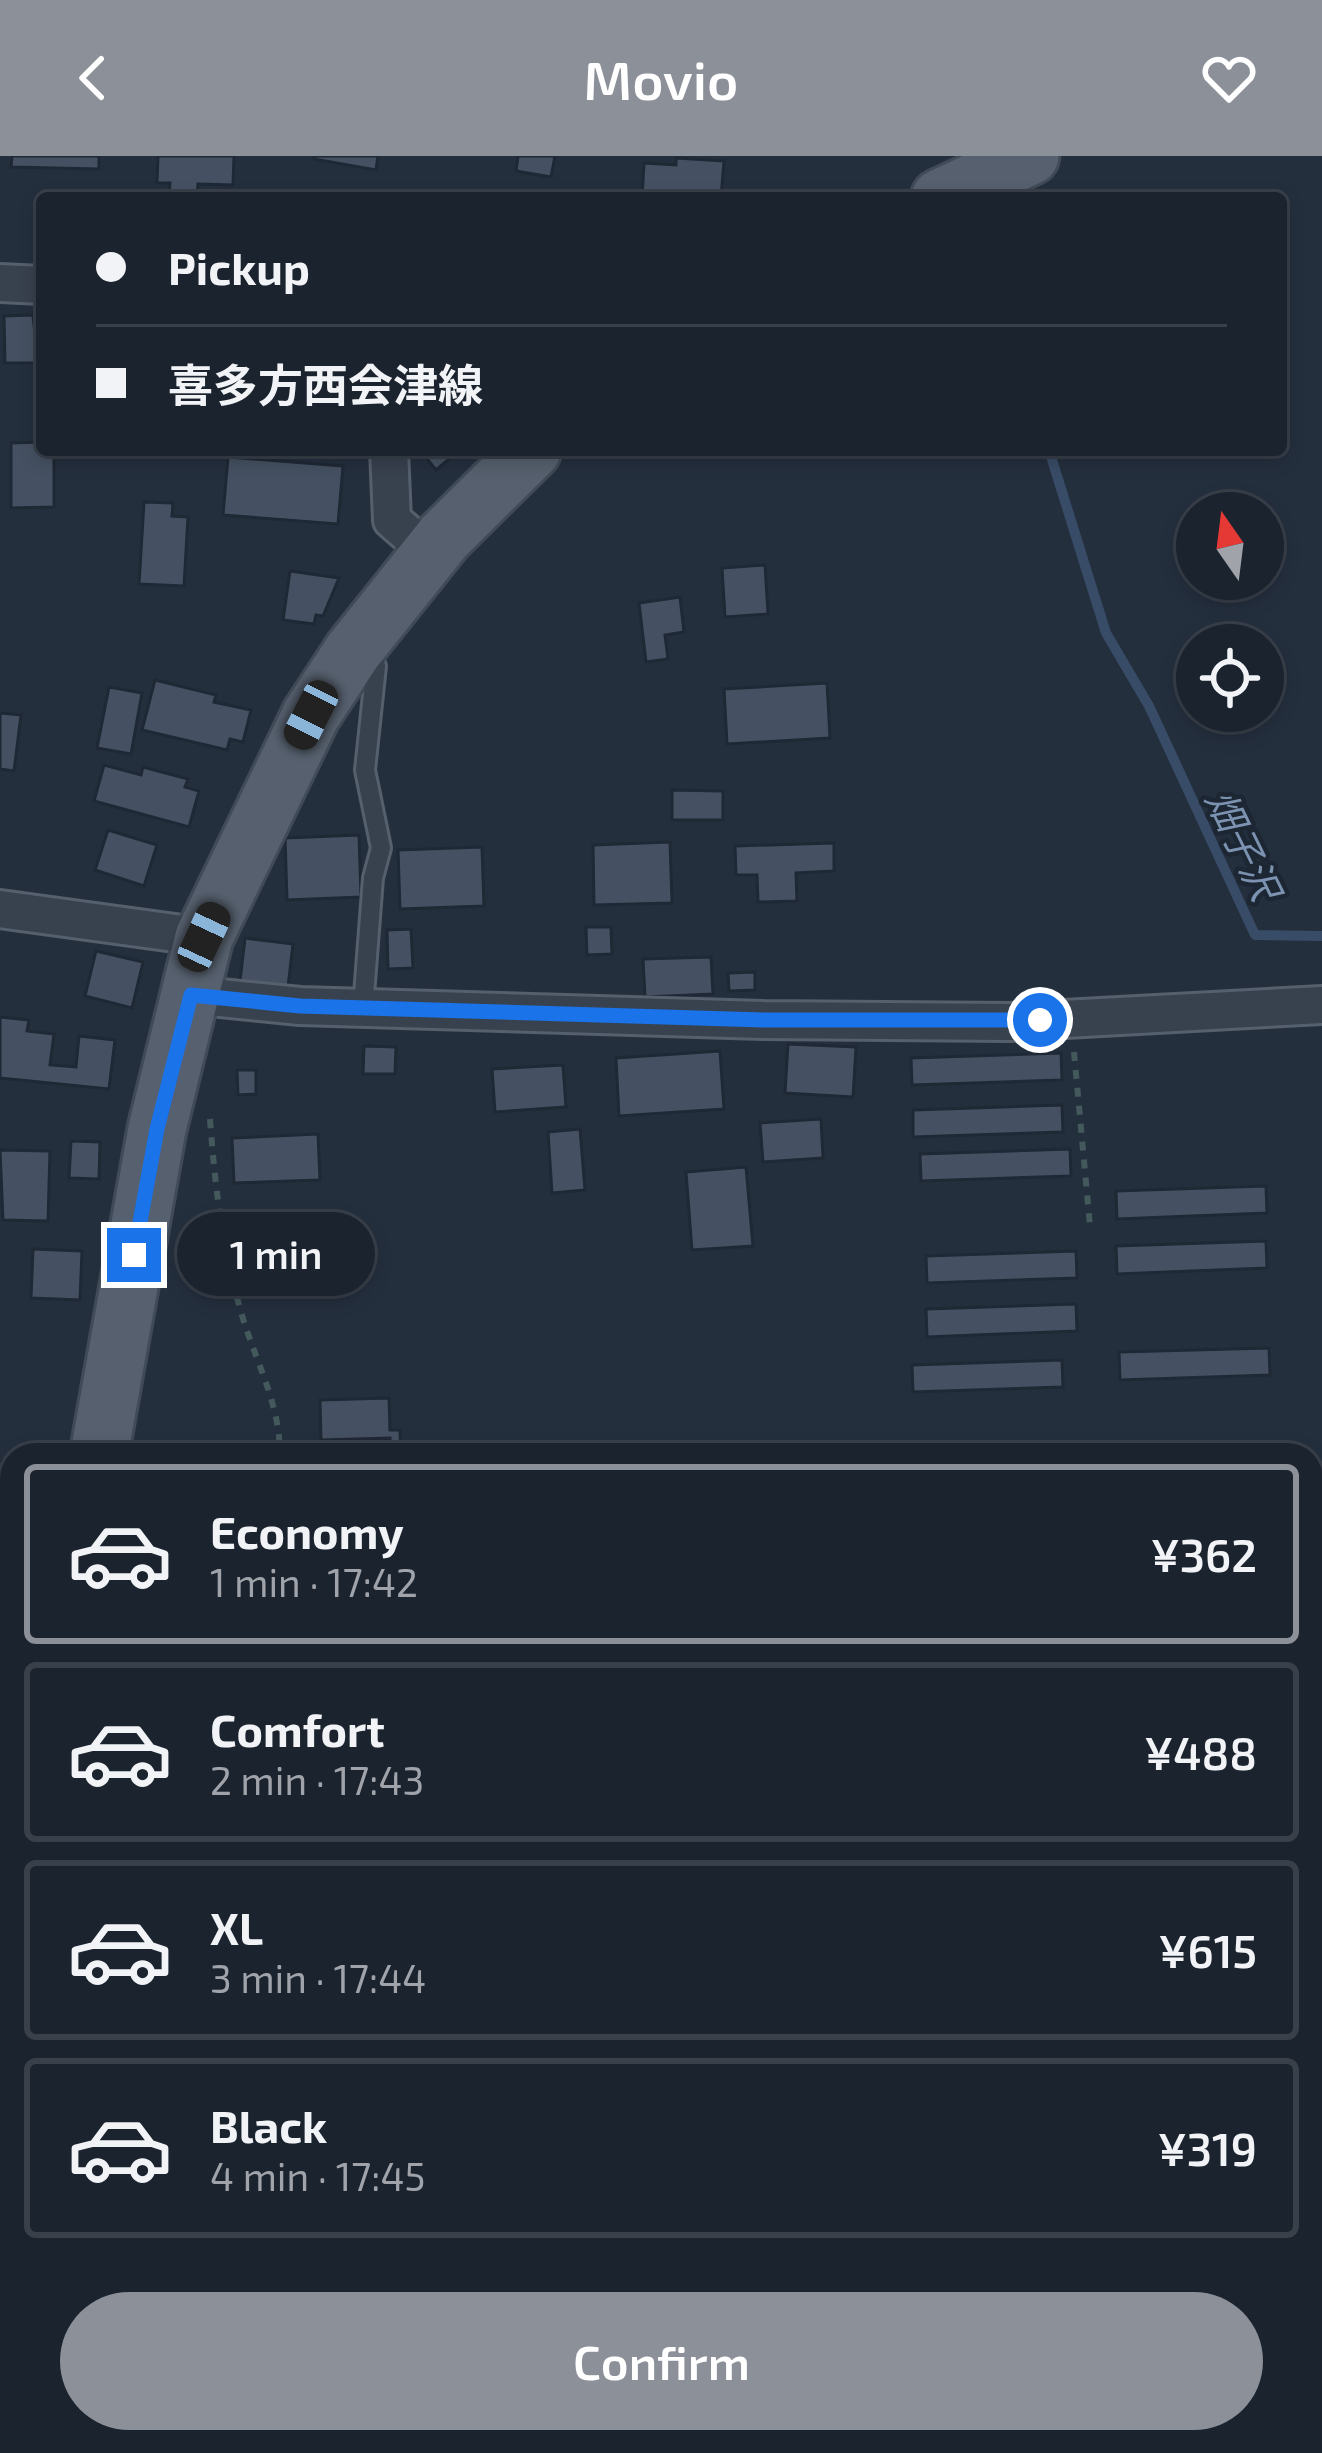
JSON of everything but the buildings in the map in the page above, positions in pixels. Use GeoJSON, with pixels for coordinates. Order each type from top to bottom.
{"type":"FeatureCollection","features":[{"type":"Feature","properties":{"kind":"main road"},"geometry":{"type":"LineString","coordinates":[[953,192],[1030,156]]}},
{"type":"Feature","properties":{"kind":"main road"},"geometry":{"type":"LineString","coordinates":[[100,1443],[157,1129],[204,937],[311,715],[430,553],[526,456]]}},
{"type":"Feature","properties":{"kind":"street"},"geometry":{"type":"LineString","coordinates":[[0,284],[36,284]]}},
{"type":"Feature","properties":{"kind":"street"},"geometry":{"type":"LineString","coordinates":[[389,456],[392,520],[430,553]]}},
{"type":"Feature","properties":{"kind":"street"},"geometry":{"type":"LineString","coordinates":[[0,909],[204,937]]}},
{"type":"Feature","properties":{"kind":"street"},"geometry":{"type":"LineString","coordinates":[[191,995],[300,1006],[763,1020],[1072,1018],[1322,1005]]}},
{"type":"Feature","properties":{"kind":"lane"},"geometry":{"type":"LineString","coordinates":[[361,641],[376,666],[365,770],[381,848],[373,878],[363,1008]]}},
{"type":"Feature","properties":{"kind":"path"},"geometry":{"type":"LineString","coordinates":[[1072,1018],[1080,1154],[1090,1226]]}},
{"type":"Feature","properties":{"kind":"path"},"geometry":{"type":"LineString","coordinates":[[210,1112],[213,1191],[224,1246],[242,1319],[280,1424],[280,1443]]}},
{"type":"Feature","properties":{"kind":"waterway","name":"畑子沢"},"geometry":{"type":"LineString","coordinates":[[1051,456],[1106,633],[1149,706],[1255,935],[1322,936]]}},
{"type":"Feature","properties":{"kind":"route"},"geometry":{"type":"LineString","coordinates":[[134,1255],[157,1129],[191,995],[300,1006],[763,1020],[1040,1020]]}}]}
